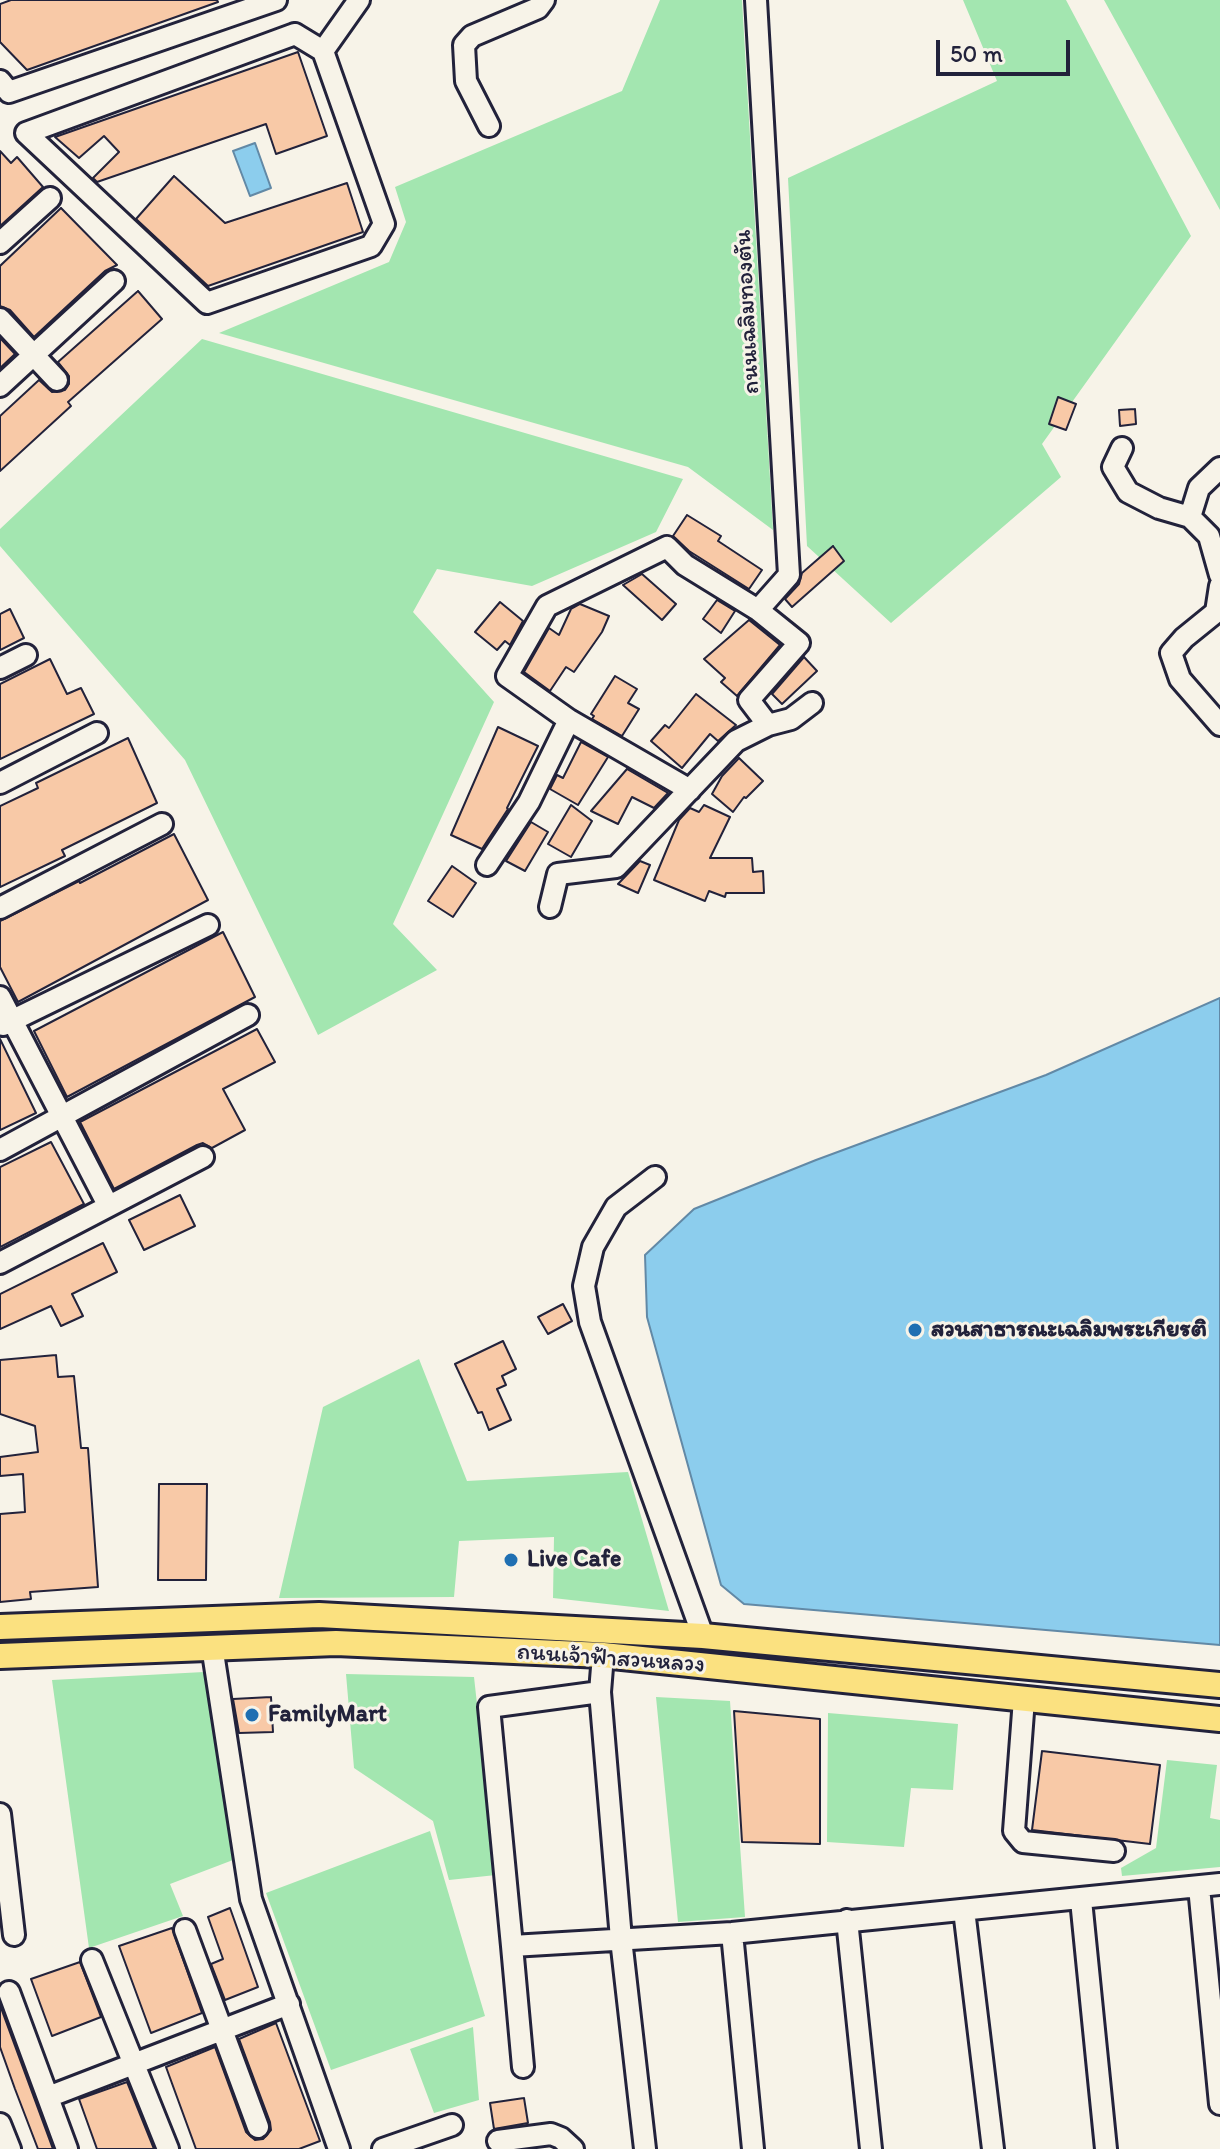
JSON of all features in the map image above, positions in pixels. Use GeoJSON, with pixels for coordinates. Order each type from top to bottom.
{"type":"FeatureCollection","features":[{"type":"Feature","properties":{"kind":"main road","name":"ถนนเจ้าฟ้าสวนหลวง"},"geometry":{"type":"LineString","coordinates":[[0,1627],[319,1615],[601,1628],[1220,1685]]}},
{"type":"Feature","properties":{"kind":"main road","name":"ถนนเจ้าฟ้าสวนหลวง"},"geometry":{"type":"LineString","coordinates":[[0,1656],[336,1643],[603,1655],[1220,1719]]}},
{"type":"Feature","properties":{"kind":"street"},"geometry":{"type":"LineString","coordinates":[[0,81],[9,92],[276,0]]}},
{"type":"Feature","properties":{"kind":"street"},"geometry":{"type":"LineString","coordinates":[[323,51],[359,0]]}},
{"type":"Feature","properties":{"kind":"street"},"geometry":{"type":"LineString","coordinates":[[489,126],[466,81],[464,45],[472,36],[538,8],[544,0]]}},
{"type":"Feature","properties":{"kind":"street","name":"ถนนเฉลิมทองตัน"},"geometry":{"type":"LineString","coordinates":[[756,0],[789,575],[758,610]]}},
{"type":"Feature","properties":{"kind":"street"},"geometry":{"type":"LineString","coordinates":[[295,34],[323,51],[384,224],[371,246],[207,303],[26,133],[295,34]]}},
{"type":"Feature","properties":{"kind":"street"},"geometry":{"type":"LineString","coordinates":[[0,243],[50,198]]}},
{"type":"Feature","properties":{"kind":"street"},"geometry":{"type":"LineString","coordinates":[[0,386],[114,281]]}},
{"type":"Feature","properties":{"kind":"street"},"geometry":{"type":"LineString","coordinates":[[0,319],[57,380]]}},
{"type":"Feature","properties":{"kind":"street"},"geometry":{"type":"LineString","coordinates":[[1122,448],[1113,467],[1128,492],[1159,508],[1190,517],[1209,536],[1220,575]]}},
{"type":"Feature","properties":{"kind":"street"},"geometry":{"type":"LineString","coordinates":[[1190,517],[1199,488],[1220,468]]}},
{"type":"Feature","properties":{"kind":"street"},"geometry":{"type":"LineString","coordinates":[[690,790],[569,720],[507,676],[547,606],[667,547],[685,565],[758,610],[799,643],[749,700],[768,725]]}},
{"type":"Feature","properties":{"kind":"street"},"geometry":{"type":"LineString","coordinates":[[1220,586],[1216,612],[1171,653],[1180,679],[1220,725]]}},
{"type":"Feature","properties":{"kind":"street"},"geometry":{"type":"LineString","coordinates":[[0,668],[26,655]]}},
{"type":"Feature","properties":{"kind":"street"},"geometry":{"type":"LineString","coordinates":[[550,907],[558,874],[616,867],[736,741],[768,725],[791,719],[812,703]]}},
{"type":"Feature","properties":{"kind":"street"},"geometry":{"type":"LineString","coordinates":[[487,865],[529,802],[569,720]]}},
{"type":"Feature","properties":{"kind":"street"},"geometry":{"type":"LineString","coordinates":[[0,783],[97,733]]}},
{"type":"Feature","properties":{"kind":"street"},"geometry":{"type":"LineString","coordinates":[[0,908],[162,824]]}},
{"type":"Feature","properties":{"kind":"street"},"geometry":{"type":"LineString","coordinates":[[6,1024],[208,925]]}},
{"type":"Feature","properties":{"kind":"street"},"geometry":{"type":"LineString","coordinates":[[0,997],[6,1024],[62,1117],[108,1205]]}},
{"type":"Feature","properties":{"kind":"street"},"geometry":{"type":"LineString","coordinates":[[0,1150],[248,1015]]}},
{"type":"Feature","properties":{"kind":"street"},"geometry":{"type":"LineString","coordinates":[[0,1263],[203,1157]]}},
{"type":"Feature","properties":{"kind":"street"},"geometry":{"type":"LineString","coordinates":[[655,1177],[616,1207],[593,1247],[584,1286],[590,1322],[703,1636]]}},
{"type":"Feature","properties":{"kind":"street"},"geometry":{"type":"LineString","coordinates":[[212,1646],[251,1899],[339,2149]]}},
{"type":"Feature","properties":{"kind":"street"},"geometry":{"type":"LineString","coordinates":[[603,1655],[600,1692],[621,1939],[645,2149]]}},
{"type":"Feature","properties":{"kind":"street"},"geometry":{"type":"LineString","coordinates":[[523,2067],[489,1707],[600,1692]]}},
{"type":"Feature","properties":{"kind":"street"},"geometry":{"type":"LineString","coordinates":[[1024,1699],[1014,1831],[1023,1842],[1114,1851]]}},
{"type":"Feature","properties":{"kind":"street"},"geometry":{"type":"LineString","coordinates":[[0,1814],[14,1935]]}},
{"type":"Feature","properties":{"kind":"street"},"geometry":{"type":"LineString","coordinates":[[512,1946],[732,1933],[1210,1886],[1220,2104]]}},
{"type":"Feature","properties":{"kind":"street"},"geometry":{"type":"LineString","coordinates":[[1081,1900],[1106,2149]]}},
{"type":"Feature","properties":{"kind":"street"},"geometry":{"type":"LineString","coordinates":[[964,1910],[993,2149]]}},
{"type":"Feature","properties":{"kind":"street"},"geometry":{"type":"LineString","coordinates":[[847,1920],[871,2149]]}},
{"type":"Feature","properties":{"kind":"street"},"geometry":{"type":"LineString","coordinates":[[185,1930],[258,2127]]}},
{"type":"Feature","properties":{"kind":"street"},"geometry":{"type":"LineString","coordinates":[[732,1933],[753,2149]]}},
{"type":"Feature","properties":{"kind":"street"},"geometry":{"type":"LineString","coordinates":[[92,1960],[168,2149]]}},
{"type":"Feature","properties":{"kind":"street"},"geometry":{"type":"LineString","coordinates":[[9,1992],[67,2149]]}},
{"type":"Feature","properties":{"kind":"street"},"geometry":{"type":"LineString","coordinates":[[48,2097],[289,2004]]}},
{"type":"Feature","properties":{"kind":"street"},"geometry":{"type":"LineString","coordinates":[[0,2124],[10,2149]]}},
{"type":"Feature","properties":{"kind":"street"},"geometry":{"type":"LineString","coordinates":[[383,2149],[452,2125]]}},
{"type":"Feature","properties":{"kind":"street"},"geometry":{"type":"LineString","coordinates":[[498,2141],[551,2134],[573,2149]]}},
{"type":"Feature","properties":{"kind":"green space"},"geometry":{"type":"Polygon","coordinates":[[[660,0],[742,0],[773,530],[688,467],[219,333],[389,262],[406,222],[395,187],[622,91],[660,0]]]}},
{"type":"Feature","properties":{"kind":"green space"},"geometry":{"type":"Polygon","coordinates":[[[963,0],[1066,0],[1191,236],[1042,444],[1061,477],[891,623],[807,546],[788,178],[997,81],[963,0]]]}},
{"type":"Feature","properties":{"kind":"green space"},"geometry":{"type":"Polygon","coordinates":[[[1104,0],[1220,0],[1220,210],[1104,0]]]}},
{"type":"Feature","properties":{"kind":"green space"},"geometry":{"type":"Polygon","coordinates":[[[202,339],[683,479],[656,532],[532,586],[437,569],[413,612],[494,702],[393,924],[437,970],[318,1035],[185,760],[0,546],[0,529],[202,339]]]}},
{"type":"Feature","properties":{"kind":"green space"},"geometry":{"type":"Polygon","coordinates":[[[419,1359],[467,1481],[628,1472],[669,1611],[553,1598],[554,1537],[459,1541],[454,1597],[279,1598],[323,1407],[419,1359]]]}},
{"type":"Feature","properties":{"kind":"green space"},"geometry":{"type":"Polygon","coordinates":[[[204,1672],[233,1860],[170,1884],[183,1916],[89,1948],[52,1680],[204,1672]]]}},
{"type":"Feature","properties":{"kind":"green space"},"geometry":{"type":"Polygon","coordinates":[[[346,1674],[474,1677],[496,1875],[449,1880],[433,1821],[354,1768],[346,1674]]]}},
{"type":"Feature","properties":{"kind":"green space"},"geometry":{"type":"Polygon","coordinates":[[[656,1697],[730,1701],[745,1917],[678,1922],[656,1697]]]}},
{"type":"Feature","properties":{"kind":"green space"},"geometry":{"type":"Polygon","coordinates":[[[828,1713],[958,1724],[953,1790],[911,1788],[904,1847],[827,1842],[828,1713]]]}},
{"type":"Feature","properties":{"kind":"green space"},"geometry":{"type":"Polygon","coordinates":[[[1167,1760],[1217,1765],[1210,1818],[1220,1820],[1220,1867],[1122,1876],[1121,1868],[1156,1848],[1167,1760]]]}},
{"type":"Feature","properties":{"kind":"green space"},"geometry":{"type":"Polygon","coordinates":[[[430,1831],[485,2016],[331,2070],[266,1893],[430,1831]]]}},
{"type":"Feature","properties":{"kind":"green space"},"geometry":{"type":"Polygon","coordinates":[[[473,2027],[479,2100],[434,2113],[410,2049],[473,2027]]]}},
{"type":"Feature","properties":{"kind":"water"},"geometry":{"type":"Polygon","coordinates":[[[255,143],[271,188],[250,196],[233,151],[255,143]]]}},
{"type":"Feature","properties":{"kind":"water","name":"สวนสาธารณะเฉลิมพระเกียรติ"},"geometry":{"type":"Polygon","coordinates":[[[1220,998],[1220,1645],[744,1604],[721,1585],[647,1317],[645,1255],[694,1209],[1046,1075],[1220,998]]]}},
{"type":"Feature","properties":{"kind":"building"},"geometry":{"type":"Polygon","coordinates":[[[11,0],[218,2],[27,70],[0,42],[0,4],[11,0]]]}},
{"type":"Feature","properties":{"kind":"building"},"geometry":{"type":"Polygon","coordinates":[[[298,52],[327,136],[276,154],[266,124],[97,182],[93,178],[119,152],[104,136],[79,158],[55,137],[298,52]]]}},
{"type":"Feature","properties":{"kind":"building"},"geometry":{"type":"Polygon","coordinates":[[[0,151],[11,163],[17,157],[43,187],[0,226],[0,151]]]}},
{"type":"Feature","properties":{"kind":"building"},"geometry":{"type":"Polygon","coordinates":[[[174,176],[225,223],[347,183],[363,232],[208,286],[136,219],[174,176]]]}},
{"type":"Feature","properties":{"kind":"building"},"geometry":{"type":"Polygon","coordinates":[[[61,208],[117,265],[105,271],[34,337],[10,310],[0,306],[0,266],[61,208]]]}},
{"type":"Feature","properties":{"kind":"building"},"geometry":{"type":"Polygon","coordinates":[[[138,291],[162,319],[68,402],[71,406],[0,471],[0,416],[39,380],[52,392],[65,390],[69,376],[58,362],[138,291]]]}},
{"type":"Feature","properties":{"kind":"building"},"geometry":{"type":"Polygon","coordinates":[[[0,338],[15,354],[0,368],[0,338]]]}},
{"type":"Feature","properties":{"kind":"building"},"geometry":{"type":"Polygon","coordinates":[[[1058,397],[1076,404],[1066,430],[1049,424],[1058,397]]]}},
{"type":"Feature","properties":{"kind":"building"},"geometry":{"type":"Polygon","coordinates":[[[1135,409],[1136,424],[1120,426],[1119,410],[1135,409]]]}},
{"type":"Feature","properties":{"kind":"building"},"geometry":{"type":"Polygon","coordinates":[[[687,515],[721,536],[718,541],[762,570],[749,589],[689,551],[673,536],[687,515]]]}},
{"type":"Feature","properties":{"kind":"building"},"geometry":{"type":"Polygon","coordinates":[[[833,546],[844,561],[792,607],[785,599],[799,584],[802,573],[833,546]]]}},
{"type":"Feature","properties":{"kind":"building"},"geometry":{"type":"Polygon","coordinates":[[[642,574],[676,604],[662,620],[623,585],[642,574]]]}},
{"type":"Feature","properties":{"kind":"building"},"geometry":{"type":"Polygon","coordinates":[[[717,600],[735,611],[721,633],[703,619],[717,600]]]}},
{"type":"Feature","properties":{"kind":"building"},"geometry":{"type":"Polygon","coordinates":[[[500,602],[523,621],[510,645],[505,641],[497,650],[475,632],[500,602]]]}},
{"type":"Feature","properties":{"kind":"building"},"geometry":{"type":"Polygon","coordinates":[[[580,604],[609,616],[602,632],[574,672],[566,667],[550,691],[524,672],[549,628],[559,635],[571,609],[580,604]]]}},
{"type":"Feature","properties":{"kind":"building"},"geometry":{"type":"Polygon","coordinates":[[[10,609],[24,638],[0,650],[0,614],[10,609]]]}},
{"type":"Feature","properties":{"kind":"building"},"geometry":{"type":"Polygon","coordinates":[[[749,620],[780,645],[737,696],[721,682],[725,678],[704,659],[749,620]]]}},
{"type":"Feature","properties":{"kind":"building"},"geometry":{"type":"Polygon","coordinates":[[[804,657],[817,671],[782,704],[772,694],[804,657]]]}},
{"type":"Feature","properties":{"kind":"building"},"geometry":{"type":"Polygon","coordinates":[[[50,659],[67,694],[81,688],[94,714],[0,759],[0,684],[50,659]]]}},
{"type":"Feature","properties":{"kind":"building"},"geometry":{"type":"Polygon","coordinates":[[[615,676],[637,689],[628,703],[639,709],[622,736],[592,719],[594,716],[591,714],[615,676]]]}},
{"type":"Feature","properties":{"kind":"building"},"geometry":{"type":"Polygon","coordinates":[[[696,694],[736,725],[718,741],[710,734],[682,768],[651,741],[665,725],[669,728],[696,694]]]}},
{"type":"Feature","properties":{"kind":"building"},"geometry":{"type":"Polygon","coordinates":[[[498,727],[538,746],[508,809],[482,849],[451,835],[498,727]]]}},
{"type":"Feature","properties":{"kind":"building"},"geometry":{"type":"Polygon","coordinates":[[[128,738],[157,803],[62,850],[65,856],[0,887],[0,806],[38,788],[36,783],[128,738]]]}},
{"type":"Feature","properties":{"kind":"building"},"geometry":{"type":"Polygon","coordinates":[[[581,742],[608,757],[578,805],[550,789],[557,775],[563,778],[581,742]]]}},
{"type":"Feature","properties":{"kind":"building"},"geometry":{"type":"Polygon","coordinates":[[[739,758],[763,781],[744,797],[733,812],[712,794],[722,776],[739,758]]]}},
{"type":"Feature","properties":{"kind":"building"},"geometry":{"type":"Polygon","coordinates":[[[627,769],[668,793],[654,808],[632,797],[618,824],[591,811],[627,769]]]}},
{"type":"Feature","properties":{"kind":"building"},"geometry":{"type":"Polygon","coordinates":[[[571,805],[592,821],[571,857],[548,844],[571,805]]]}},
{"type":"Feature","properties":{"kind":"building"},"geometry":{"type":"Polygon","coordinates":[[[704,805],[730,817],[710,858],[752,858],[753,872],[763,871],[764,893],[726,893],[725,897],[709,891],[705,901],[654,880],[679,820],[690,808],[699,812],[704,805]]]}},
{"type":"Feature","properties":{"kind":"building"},"geometry":{"type":"Polygon","coordinates":[[[531,822],[548,832],[525,871],[506,861],[531,822]]]}},
{"type":"Feature","properties":{"kind":"building"},"geometry":{"type":"Polygon","coordinates":[[[174,834],[208,900],[18,1002],[0,967],[0,921],[174,834]]]}},
{"type":"Feature","properties":{"kind":"building"},"geometry":{"type":"Polygon","coordinates":[[[640,861],[650,865],[638,893],[618,884],[640,861]]]}},
{"type":"Feature","properties":{"kind":"building"},"geometry":{"type":"Polygon","coordinates":[[[452,866],[476,883],[453,917],[428,901],[452,866]]]}},
{"type":"Feature","properties":{"kind":"building"},"geometry":{"type":"Polygon","coordinates":[[[223,932],[255,997],[67,1097],[34,1031],[223,932]]]}},
{"type":"Feature","properties":{"kind":"building"},"geometry":{"type":"Polygon","coordinates":[[[257,1029],[275,1062],[223,1089],[245,1130],[212,1148],[203,1143],[197,1145],[114,1189],[80,1122],[257,1029]]]}},
{"type":"Feature","properties":{"kind":"building"},"geometry":{"type":"Polygon","coordinates":[[[0,1039],[36,1113],[0,1130],[0,1039]]]}},
{"type":"Feature","properties":{"kind":"building"},"geometry":{"type":"Polygon","coordinates":[[[51,1142],[84,1204],[0,1247],[0,1167],[51,1142]]]}},
{"type":"Feature","properties":{"kind":"building"},"geometry":{"type":"Polygon","coordinates":[[[180,1195],[195,1226],[144,1250],[129,1220],[180,1195]]]}},
{"type":"Feature","properties":{"kind":"building"},"geometry":{"type":"Polygon","coordinates":[[[103,1243],[117,1272],[72,1294],[83,1316],[61,1326],[51,1306],[0,1329],[0,1294],[103,1243]]]}},
{"type":"Feature","properties":{"kind":"building"},"geometry":{"type":"Polygon","coordinates":[[[563,1304],[572,1321],[548,1334],[538,1317],[563,1304]]]}},
{"type":"Feature","properties":{"kind":"building"},"geometry":{"type":"Polygon","coordinates":[[[503,1341],[516,1369],[502,1376],[506,1385],[497,1389],[511,1420],[489,1430],[455,1364],[503,1341]]]}},
{"type":"Feature","properties":{"kind":"building"},"geometry":{"type":"Polygon","coordinates":[[[56,1355],[58,1377],[74,1376],[81,1448],[88,1448],[98,1587],[30,1592],[31,1599],[0,1602],[0,1514],[25,1512],[23,1474],[0,1476],[0,1457],[38,1452],[35,1426],[0,1414],[0,1360],[56,1355]]]}},
{"type":"Feature","properties":{"kind":"building"},"geometry":{"type":"Polygon","coordinates":[[[159,1484],[207,1484],[206,1580],[158,1580],[159,1484]]]}},
{"type":"Feature","properties":{"kind":"building","name":"FamilyMart"},"geometry":{"type":"Polygon","coordinates":[[[271,1697],[273,1732],[239,1733],[233,1699],[271,1697]]]}},
{"type":"Feature","properties":{"kind":"building"},"geometry":{"type":"Polygon","coordinates":[[[734,1711],[820,1719],[820,1844],[742,1842],[734,1711]]]}},
{"type":"Feature","properties":{"kind":"building"},"geometry":{"type":"Polygon","coordinates":[[[1042,1751],[1160,1765],[1150,1844],[1032,1830],[1042,1751]]]}},
{"type":"Feature","properties":{"kind":"building"},"geometry":{"type":"Polygon","coordinates":[[[230,1908],[258,1987],[225,2000],[211,1964],[223,1959],[208,1917],[230,1908]]]}},
{"type":"Feature","properties":{"kind":"building"},"geometry":{"type":"Polygon","coordinates":[[[172,1928],[202,2013],[151,2033],[119,1946],[172,1928]]]}},
{"type":"Feature","properties":{"kind":"building"},"geometry":{"type":"Polygon","coordinates":[[[80,1962],[101,2017],[52,2036],[31,1979],[80,1962]]]}},
{"type":"Feature","properties":{"kind":"building"},"geometry":{"type":"Polygon","coordinates":[[[0,2005],[53,2149],[38,2149],[15,2089],[0,2047],[0,2005]]]}},
{"type":"Feature","properties":{"kind":"building"},"geometry":{"type":"Polygon","coordinates":[[[276,2023],[320,2141],[299,2149],[196,2149],[166,2067],[215,2047],[246,2132],[255,2140],[263,2139],[271,2130],[270,2122],[239,2039],[276,2023]]]}},
{"type":"Feature","properties":{"kind":"building"},"geometry":{"type":"Polygon","coordinates":[[[127,2082],[154,2149],[97,2149],[79,2099],[127,2082]]]}},
{"type":"Feature","properties":{"kind":"building"},"geometry":{"type":"Polygon","coordinates":[[[524,2098],[528,2123],[494,2129],[490,2103],[524,2098]]]}},
{"type":"Feature","properties":{"kind":"place","name":"สวนสาธารณะเฉลิมพระเกียรติ"},"geometry":{"type":"Point","coordinates":[915,1330]}},
{"type":"Feature","properties":{"kind":"place","name":"Live Cafe"},"geometry":{"type":"Point","coordinates":[511,1560]}},
{"type":"Feature","properties":{"kind":"place","name":"FamilyMart"},"geometry":{"type":"Point","coordinates":[252,1715]}}]}
